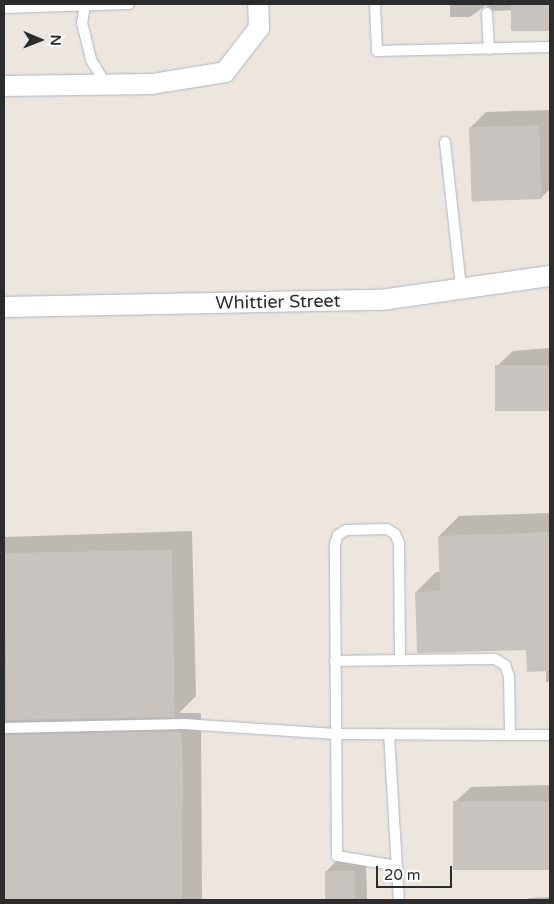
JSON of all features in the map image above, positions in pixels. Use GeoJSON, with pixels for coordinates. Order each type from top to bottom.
{"type":"FeatureCollection","features":[{"type":"Feature","properties":{"kind":"street"},"geometry":{"type":"LineString","coordinates":[[4,86],[152,84],[225,72],[259,28],[258,4]]}},
{"type":"Feature","properties":{"kind":"street","name":"Whittier Street"},"geometry":{"type":"LineString","coordinates":[[4,307],[381,300],[461,287],[550,276]]}},
{"type":"Feature","properties":{"kind":"lane"},"geometry":{"type":"LineString","coordinates":[[4,8],[129,4]]}},
{"type":"Feature","properties":{"kind":"lane"},"geometry":{"type":"LineString","coordinates":[[375,4],[377,51],[550,47]]}},
{"type":"Feature","properties":{"kind":"lane"},"geometry":{"type":"LineString","coordinates":[[85,5],[82,22],[91,60],[107,86]]}},
{"type":"Feature","properties":{"kind":"lane"},"geometry":{"type":"LineString","coordinates":[[487,12],[489,49]]}},
{"type":"Feature","properties":{"kind":"lane"},"geometry":{"type":"LineString","coordinates":[[445,142],[461,287]]}},
{"type":"Feature","properties":{"kind":"lane"},"geometry":{"type":"LineString","coordinates":[[397,866],[338,856],[335,544],[338,536],[346,530],[387,529],[395,534],[399,543],[400,660]]}},
{"type":"Feature","properties":{"kind":"lane"},"geometry":{"type":"LineString","coordinates":[[335,661],[495,659],[505,665],[509,676],[510,735]]}},
{"type":"Feature","properties":{"kind":"lane"},"geometry":{"type":"LineString","coordinates":[[4,728],[184,724],[336,734],[550,735]]}},
{"type":"Feature","properties":{"kind":"lane"},"geometry":{"type":"LineString","coordinates":[[389,734],[399,900]]}},
{"type":"Feature","properties":{"kind":"building"},"geometry":{"type":"Polygon","coordinates":[[[511,4],[550,4],[550,31],[511,31],[511,4]]]}},
{"type":"Feature","properties":{"kind":"building"},"geometry":{"type":"Polygon","coordinates":[[[539,125],[542,199],[472,201],[469,127],[539,125]]]}},
{"type":"Feature","properties":{"kind":"building"},"geometry":{"type":"Polygon","coordinates":[[[495,365],[550,365],[550,411],[495,411],[495,365]]]}},
{"type":"Feature","properties":{"kind":"building"},"geometry":{"type":"Polygon","coordinates":[[[550,532],[550,671],[527,672],[526,650],[417,653],[415,592],[440,591],[438,536],[550,532]]]}},
{"type":"Feature","properties":{"kind":"building"},"geometry":{"type":"Polygon","coordinates":[[[172,550],[175,717],[7,720],[4,553],[172,550]]]}},
{"type":"Feature","properties":{"kind":"building"},"geometry":{"type":"Polygon","coordinates":[[[177,731],[181,733],[183,767],[182,900],[4,900],[4,735],[177,731]]]}},
{"type":"Feature","properties":{"kind":"building"},"geometry":{"type":"Polygon","coordinates":[[[453,801],[550,801],[550,870],[453,870],[453,801]]]}},
{"type":"Feature","properties":{"kind":"building"},"geometry":{"type":"Polygon","coordinates":[[[325,871],[355,871],[355,900],[325,900],[325,871]]]}}]}
